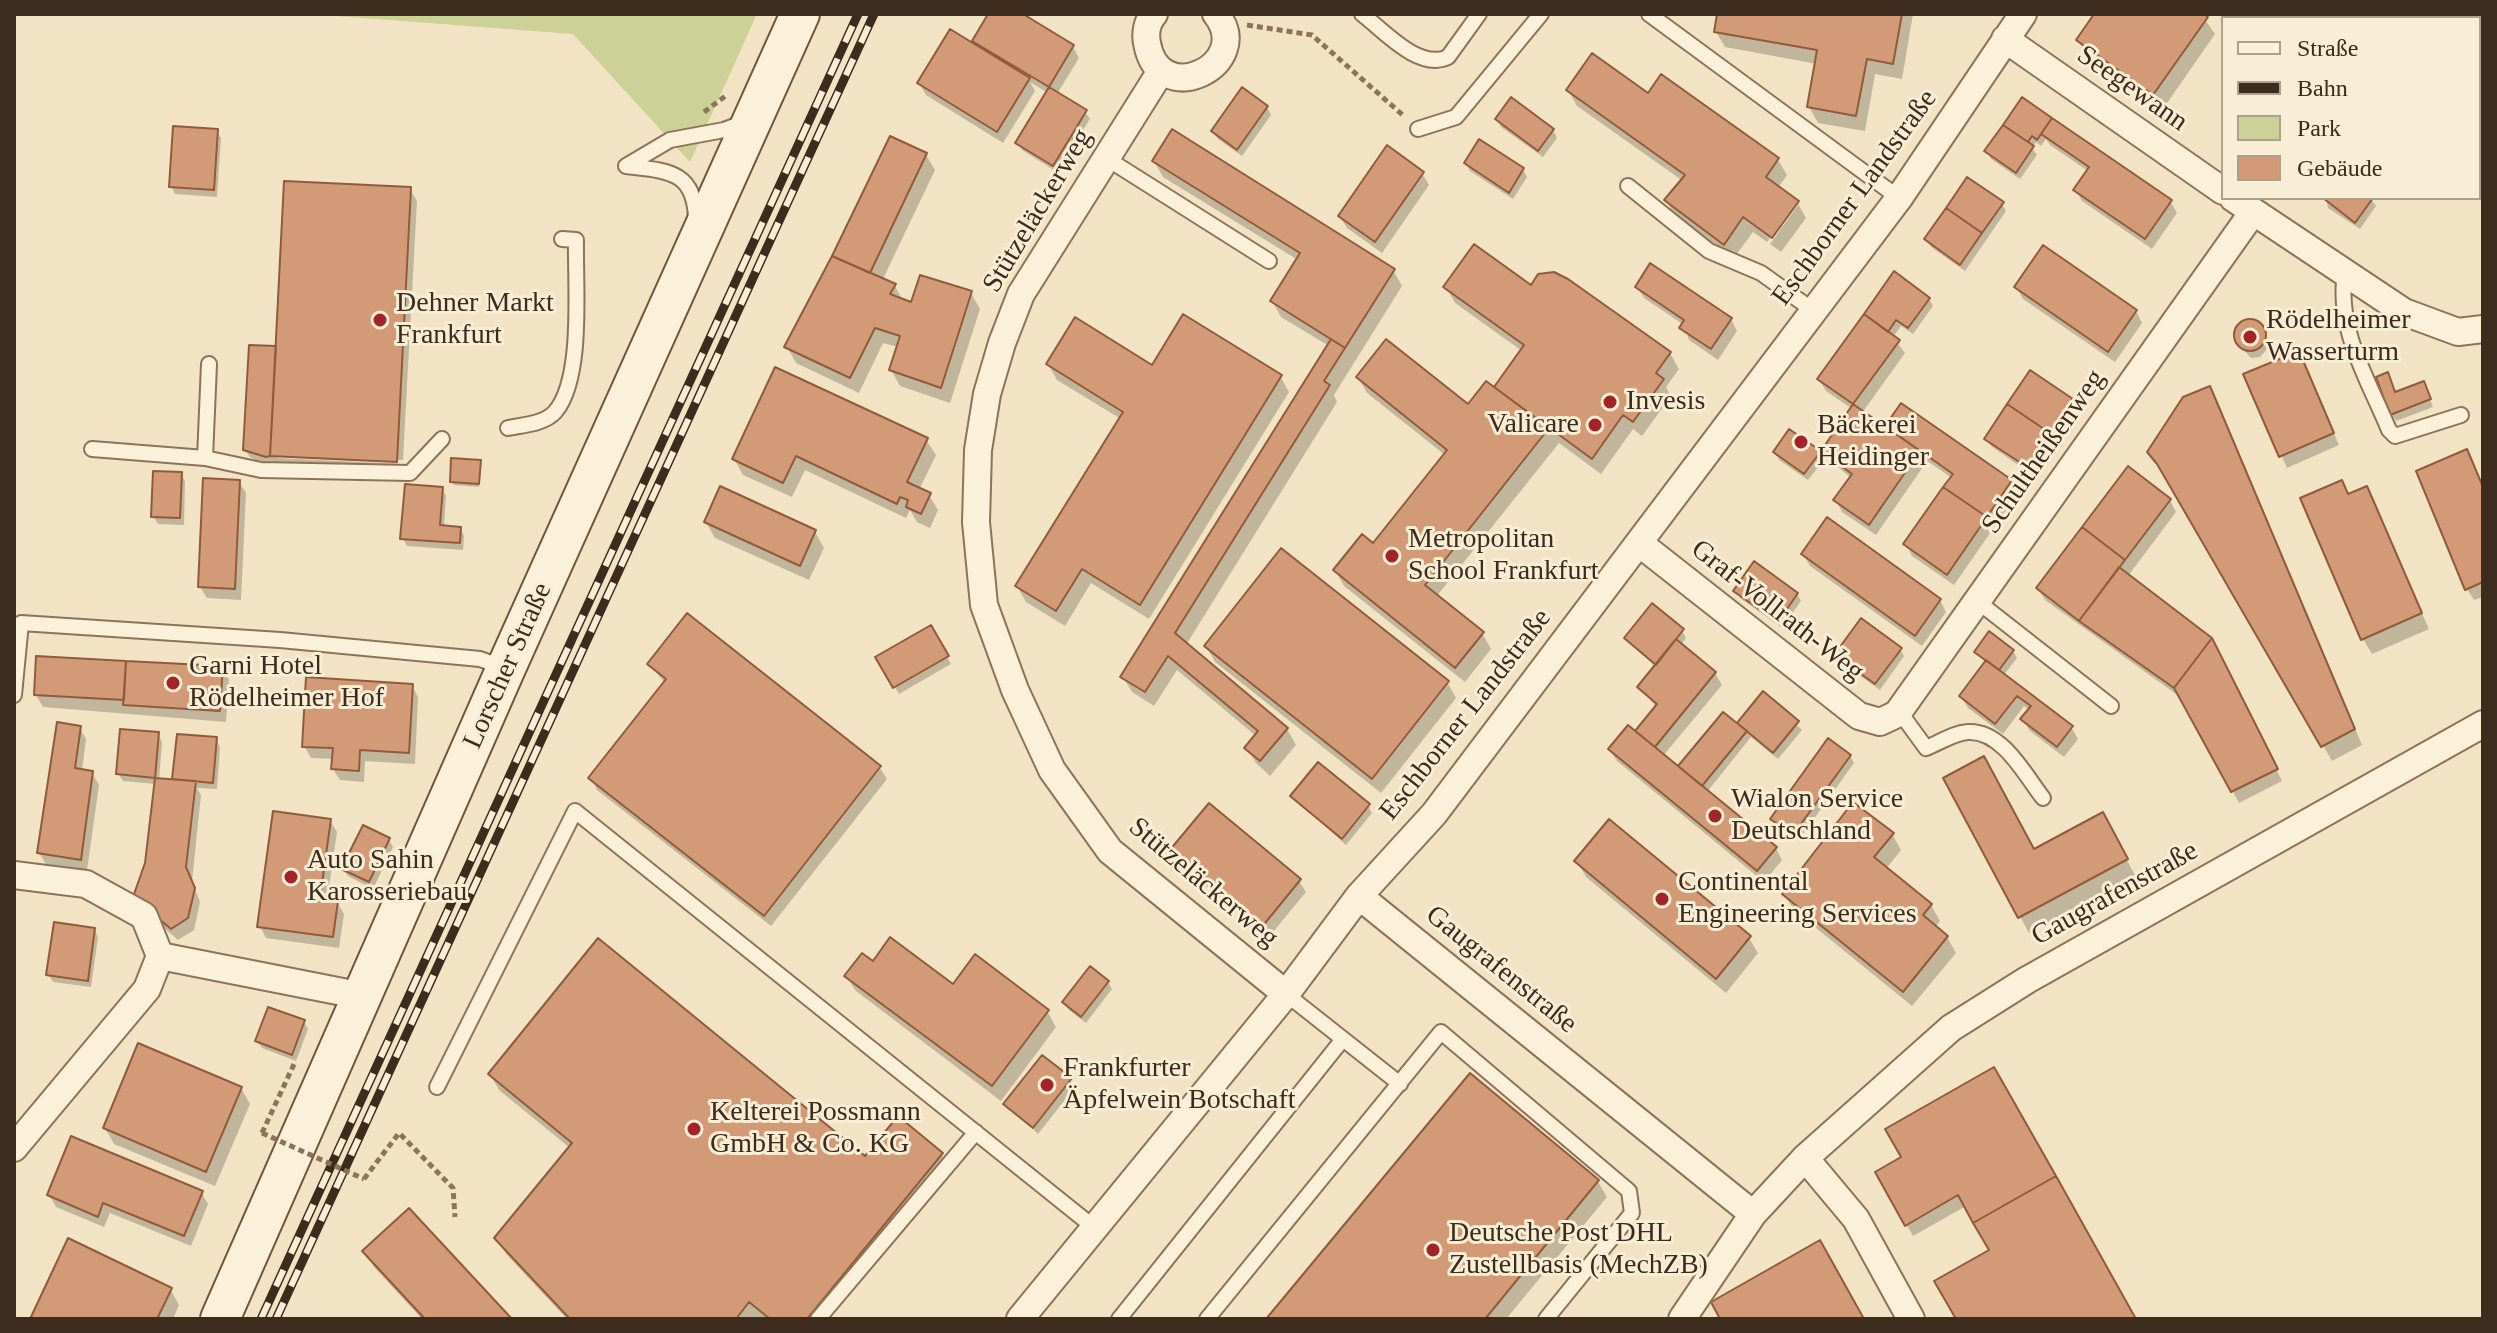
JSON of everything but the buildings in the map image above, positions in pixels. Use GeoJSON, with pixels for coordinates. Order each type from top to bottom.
{"type":"FeatureCollection","features":[{"type":"Feature","properties":{"kind":"main road","name":"Lorscher Straße"},"geometry":{"type":"LineString","coordinates":[[220,1319],[696,245],[741,105],[800,14]]}},
{"type":"Feature","properties":{"kind":"street"},"geometry":{"type":"LineString","coordinates":[[1154,14],[1145,34],[1150,58],[1161,71],[1176,78],[1203,75],[1216,64],[1225,44],[1219,18]]}},
{"type":"Feature","properties":{"kind":"street","name":"Eschborner Landstraße"},"geometry":{"type":"LineString","coordinates":[[1020,1319],[1286,994],[1359,896],[1434,814],[1899,198],[2023,14]]}},
{"type":"Feature","properties":{"kind":"street","name":"Seegewann"},"geometry":{"type":"LineString","coordinates":[[2005,39],[2221,190]]}},
{"type":"Feature","properties":{"kind":"street","name":"Stützeläckerweg"},"geometry":{"type":"LineString","coordinates":[[1161,71],[1021,294],[987,394],[978,450],[976,522],[984,605],[1015,690],[1052,770],[1110,851],[1286,994]]}},
{"type":"Feature","properties":{"kind":"street"},"geometry":{"type":"LineString","coordinates":[[2243,205],[2404,312],[2458,332],[2483,329]]}},
{"type":"Feature","properties":{"kind":"street","name":"Schultheißenweg"},"geometry":{"type":"LineString","coordinates":[[1890,716],[1977,601],[2243,205]]}},
{"type":"Feature","properties":{"kind":"street","name":"Graf-Vollrath-Weg"},"geometry":{"type":"LineString","coordinates":[[1639,543],[1859,716],[1890,716]]}},
{"type":"Feature","properties":{"kind":"street","name":"Gaugrafenstraße"},"geometry":{"type":"LineString","coordinates":[[1682,1319],[1753,1214],[1805,1158],[1951,1028],[2027,980],[2483,724]]}},
{"type":"Feature","properties":{"kind":"street"},"geometry":{"type":"LineString","coordinates":[[14,875],[86,884],[144,916],[160,956],[147,989],[14,1148]]}},
{"type":"Feature","properties":{"kind":"street","name":"Gaugrafenstraße"},"geometry":{"type":"LineString","coordinates":[[1359,896],[1753,1214]]}},
{"type":"Feature","properties":{"kind":"street"},"geometry":{"type":"LineString","coordinates":[[160,956],[363,996]]}},
{"type":"Feature","properties":{"kind":"street"},"geometry":{"type":"LineString","coordinates":[[1805,1158],[1856,1219],[1911,1319]]}},
{"type":"Feature","properties":{"kind":"lane"},"geometry":{"type":"LineString","coordinates":[[1362,14],[1418,56],[1432,61],[1448,57],[1479,14]]}},
{"type":"Feature","properties":{"kind":"lane"},"geometry":{"type":"LineString","coordinates":[[1418,129],[1456,117],[1541,14]]}},
{"type":"Feature","properties":{"kind":"lane"},"geometry":{"type":"LineString","coordinates":[[1649,14],[1899,198]]}},
{"type":"Feature","properties":{"kind":"lane"},"geometry":{"type":"LineString","coordinates":[[696,245],[695,200],[686,183],[667,171],[626,166],[670,140],[724,130],[741,105]]}},
{"type":"Feature","properties":{"kind":"lane"},"geometry":{"type":"LineString","coordinates":[[1106,158],[1269,261]]}},
{"type":"Feature","properties":{"kind":"lane"},"geometry":{"type":"LineString","coordinates":[[1628,186],[1709,251],[1761,273],[1814,311]]}},
{"type":"Feature","properties":{"kind":"lane"},"geometry":{"type":"LineString","coordinates":[[508,428],[539,422],[554,414],[568,391],[574,353],[576,240],[562,239]]}},
{"type":"Feature","properties":{"kind":"lane"},"geometry":{"type":"LineString","coordinates":[[2345,273],[2341,301],[2344,323],[2389,430],[2395,436],[2461,415]]}},
{"type":"Feature","properties":{"kind":"lane"},"geometry":{"type":"LineString","coordinates":[[205,458],[209,364]]}},
{"type":"Feature","properties":{"kind":"lane"},"geometry":{"type":"LineString","coordinates":[[92,449],[205,458],[261,470],[410,473],[442,439]]}},
{"type":"Feature","properties":{"kind":"lane"},"geometry":{"type":"LineString","coordinates":[[1977,601],[2111,706]]}},
{"type":"Feature","properties":{"kind":"lane"},"geometry":{"type":"LineString","coordinates":[[14,695],[21,623],[280,640],[480,659],[506,668]]}},
{"type":"Feature","properties":{"kind":"lane"},"geometry":{"type":"LineString","coordinates":[[1890,716],[1926,748],[1967,732],[1981,733],[2003,747],[2043,798]]}},
{"type":"Feature","properties":{"kind":"lane"},"geometry":{"type":"LineString","coordinates":[[437,1087],[575,811],[1096,1229]]}},
{"type":"Feature","properties":{"kind":"lane"},"geometry":{"type":"LineString","coordinates":[[1286,994],[1400,1084]]}},
{"type":"Feature","properties":{"kind":"lane"},"geometry":{"type":"LineString","coordinates":[[1207,1319],[1441,1032],[1629,1191],[1632,1213],[1546,1319]]}},
{"type":"Feature","properties":{"kind":"lane"},"geometry":{"type":"LineString","coordinates":[[1119,1319],[1343,1039]]}},
{"type":"Feature","properties":{"kind":"lane"},"geometry":{"type":"LineString","coordinates":[[818,1319],[976,1132]]}},
{"type":"Feature","properties":{"kind":"path"},"geometry":{"type":"LineString","coordinates":[[1219,18],[1312,35],[1418,129]]}},
{"type":"Feature","properties":{"kind":"path"},"geometry":{"type":"LineString","coordinates":[[698,114],[722,101],[741,105]]}},
{"type":"Feature","properties":{"kind":"path"},"geometry":{"type":"LineString","coordinates":[[296,1061],[262,1133],[364,1179],[399,1133],[453,1188],[455,1217]]}},
{"type":"Feature","properties":{"kind":"green space"},"geometry":{"type":"Polygon","coordinates":[[[311,14],[757,14],[690,162],[573,34],[311,14]]]}},
{"type":"Feature","properties":{"kind":"railway"},"geometry":{"type":"LineString","coordinates":[[261,1319],[858,14]]}},
{"type":"Feature","properties":{"kind":"railway"},"geometry":{"type":"LineString","coordinates":[[276,1319],[874,14]]}},
{"type":"Feature","properties":{"kind":"place","name":"Dehner Markt Frankfurt"},"geometry":{"type":"Point","coordinates":[380,320]}},
{"type":"Feature","properties":{"kind":"place","name":"Rödelheimer Wasserturm"},"geometry":{"type":"Point","coordinates":[2250,337]}},
{"type":"Feature","properties":{"kind":"place","name":"Invesis"},"geometry":{"type":"Point","coordinates":[1610,402]}},
{"type":"Feature","properties":{"kind":"place","name":"Valicare"},"geometry":{"type":"Point","coordinates":[1595,425]}},
{"type":"Feature","properties":{"kind":"place","name":"Bäckerei Heidinger"},"geometry":{"type":"Point","coordinates":[1801,442]}},
{"type":"Feature","properties":{"kind":"place","name":"Metropolitan School Frankfurt"},"geometry":{"type":"Point","coordinates":[1392,556]}},
{"type":"Feature","properties":{"kind":"place","name":"Garni Hotel Rödelheimer Hof"},"geometry":{"type":"Point","coordinates":[173,683]}},
{"type":"Feature","properties":{"kind":"place","name":"Wialon Service Deutschland"},"geometry":{"type":"Point","coordinates":[1715,816]}},
{"type":"Feature","properties":{"kind":"place","name":"Auto Sahin Karosseriebau"},"geometry":{"type":"Point","coordinates":[291,877]}},
{"type":"Feature","properties":{"kind":"place","name":"Continental Engineering Services"},"geometry":{"type":"Point","coordinates":[1662,899]}},
{"type":"Feature","properties":{"kind":"place","name":"Frankfurter Äpfelwein Botschaft"},"geometry":{"type":"Point","coordinates":[1047,1085]}},
{"type":"Feature","properties":{"kind":"place","name":"Kelterei Possmann GmbH & Co. KG"},"geometry":{"type":"Point","coordinates":[694,1129]}},
{"type":"Feature","properties":{"kind":"place","name":"Deutsche Post DHL Zustellbasis (MechZB)"},"geometry":{"type":"Point","coordinates":[1433,1250]}}]}
